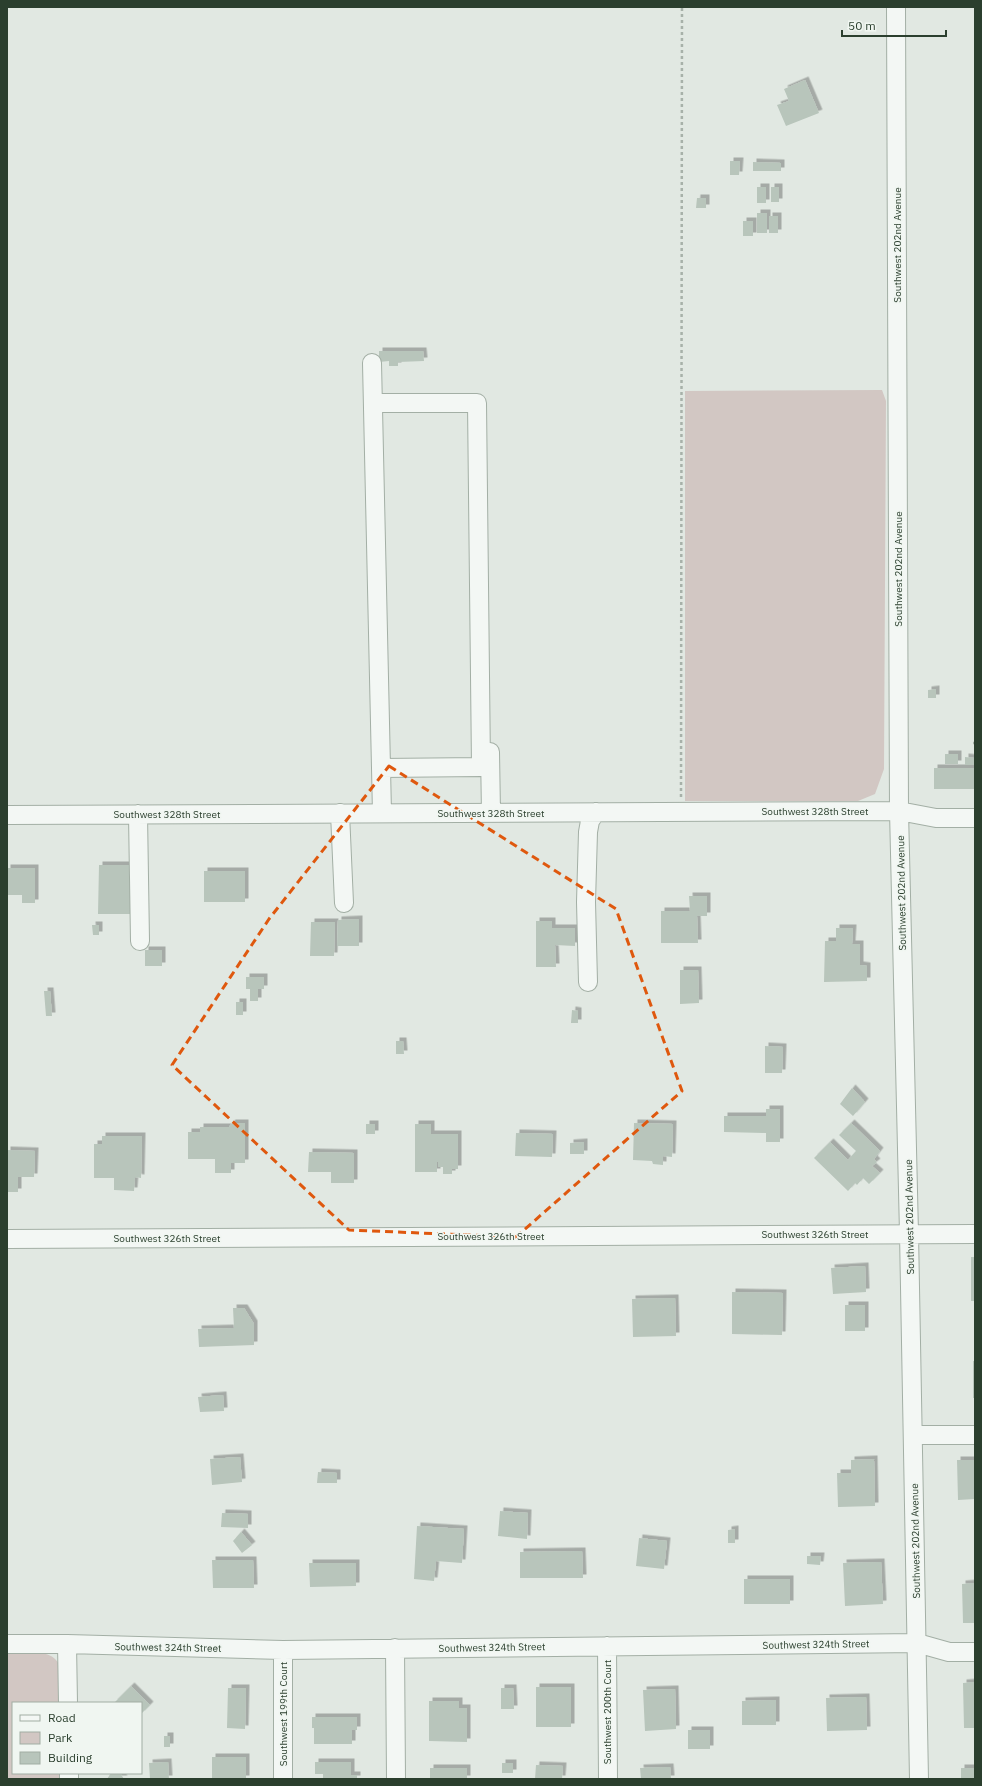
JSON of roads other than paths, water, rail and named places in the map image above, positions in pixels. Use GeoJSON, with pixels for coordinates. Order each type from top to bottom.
{"type":"FeatureCollection","features":[{"type":"Feature","properties":{"kind":"street","name":"Southwest 202nd Avenue"},"geometry":{"type":"LineString","coordinates":[[896,7],[900,811],[910,1234],[919,1779]]}},
{"type":"Feature","properties":{"kind":"street"},"geometry":{"type":"LineString","coordinates":[[372,363],[382,813]]}},
{"type":"Feature","properties":{"kind":"street"},"geometry":{"type":"LineString","coordinates":[[373,403],[477,403],[481,767],[380,768]]}},
{"type":"Feature","properties":{"kind":"street"},"geometry":{"type":"LineString","coordinates":[[485,536],[491,813]]}},
{"type":"Feature","properties":{"kind":"street","name":"Southwest 328th Street"},"geometry":{"type":"LineString","coordinates":[[7,815],[900,811],[936,818],[975,818]]}},
{"type":"Feature","properties":{"kind":"street"},"geometry":{"type":"LineString","coordinates":[[588,982],[586,902],[588,832],[590,821],[596,812]]}},
{"type":"Feature","properties":{"kind":"street"},"geometry":{"type":"LineString","coordinates":[[138,814],[147,877],[140,941]]}},
{"type":"Feature","properties":{"kind":"street"},"geometry":{"type":"LineString","coordinates":[[340,814],[344,903]]}},
{"type":"Feature","properties":{"kind":"street","name":"Southwest 326th Street"},"geometry":{"type":"LineString","coordinates":[[7,1239],[975,1234]]}},
{"type":"Feature","properties":{"kind":"street"},"geometry":{"type":"LineString","coordinates":[[913,1435],[975,1435]]}},
{"type":"Feature","properties":{"kind":"street","name":"Southwest 324th Street"},"geometry":{"type":"LineString","coordinates":[[7,1644],[67,1644],[283,1650],[917,1643],[949,1652],[975,1652]]}},
{"type":"Feature","properties":{"kind":"street"},"geometry":{"type":"LineString","coordinates":[[67,1644],[68,1702]]}},
{"type":"Feature","properties":{"kind":"street","name":"Southwest 200th Court"},"geometry":{"type":"LineString","coordinates":[[607,1646],[608,1779]]}},
{"type":"Feature","properties":{"kind":"street"},"geometry":{"type":"LineString","coordinates":[[394,1648],[396,1779]]}},
{"type":"Feature","properties":{"kind":"street","name":"Southwest 199th Court"},"geometry":{"type":"LineString","coordinates":[[283,1650],[283,1779]]}}]}
